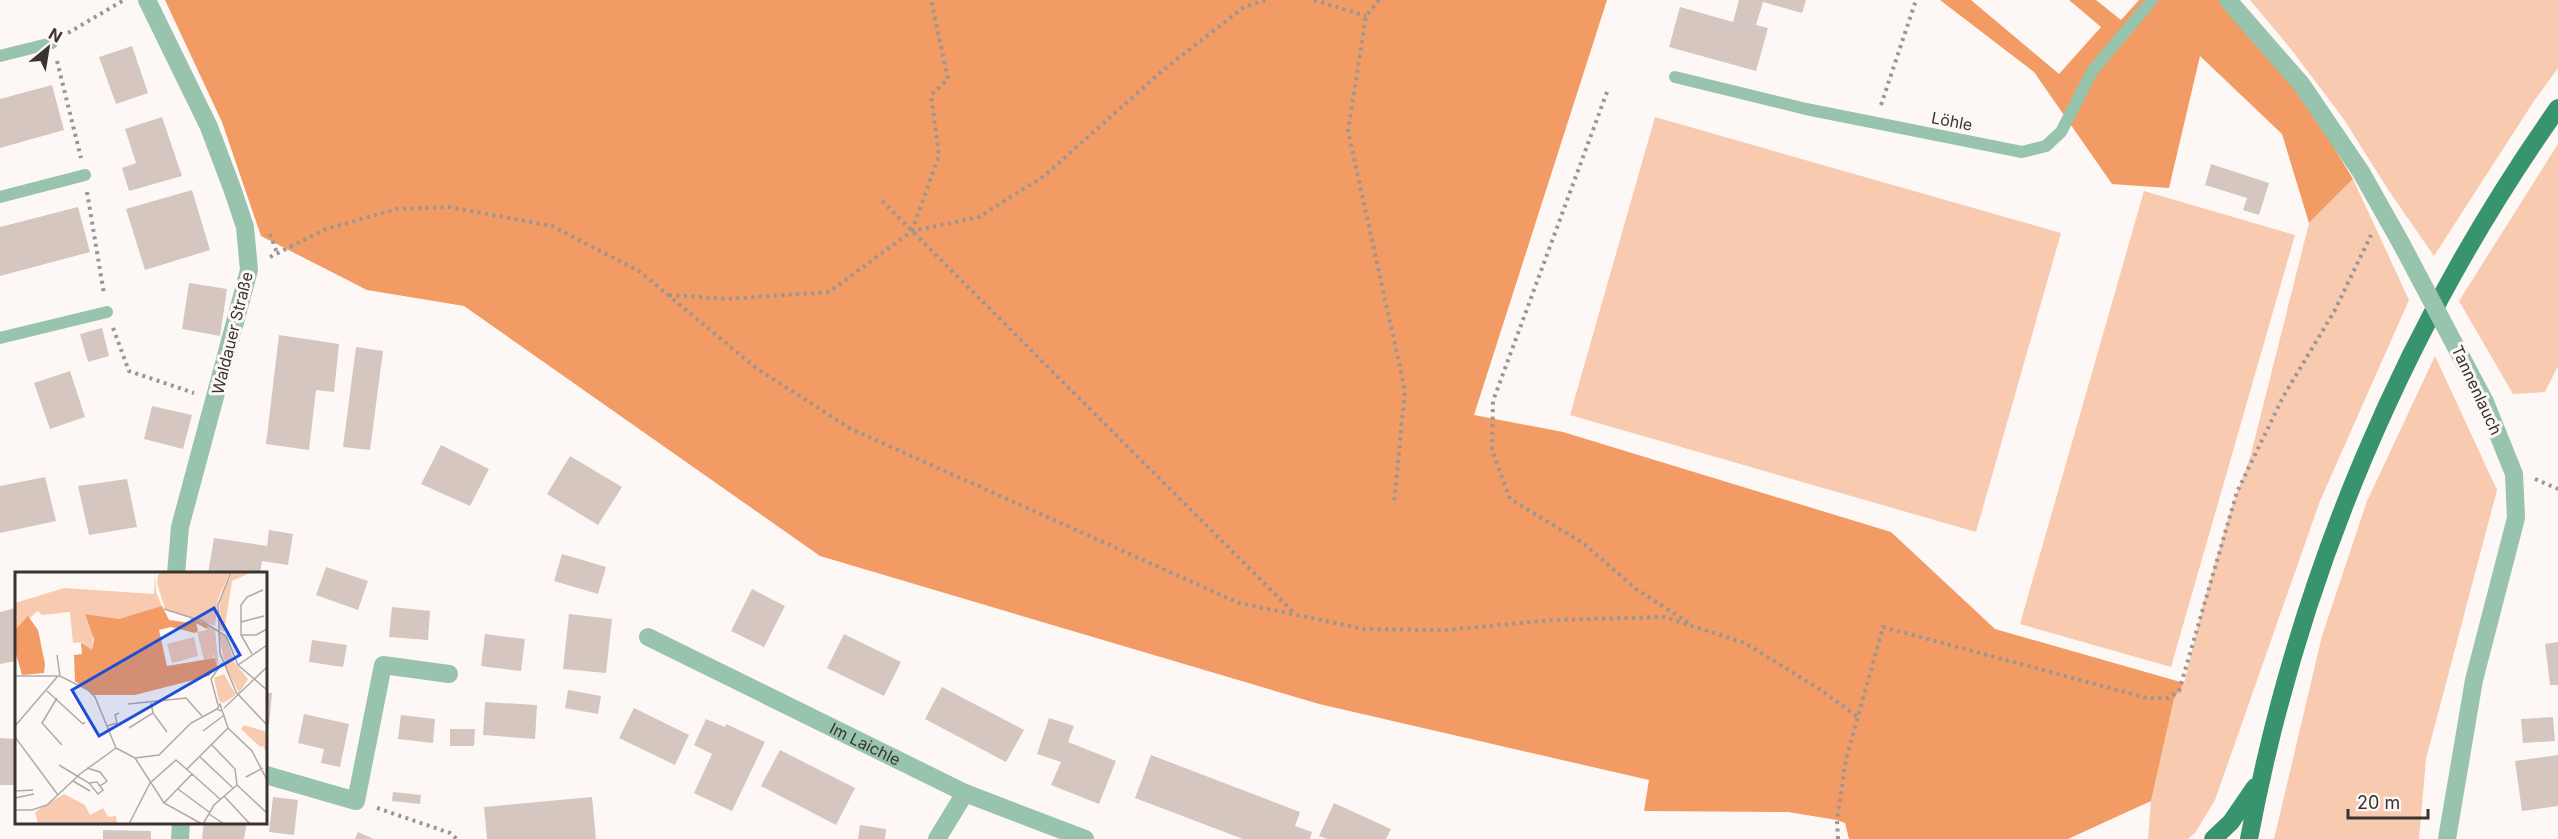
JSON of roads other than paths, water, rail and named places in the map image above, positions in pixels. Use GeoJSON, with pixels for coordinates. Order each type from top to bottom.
{"type":"FeatureCollection","features":[{"type":"Feature","properties":{"kind":"main road"},"geometry":{"type":"LineString","coordinates":[[2249,839],[2260,781],[2286,678],[2308,607],[2372,438],[2423,332],[2455,274],[2517,169],[2558,108]]}},
{"type":"Feature","properties":{"kind":"main road"},"geometry":{"type":"LineString","coordinates":[[2213,839],[2231,822],[2260,781]]}},
{"type":"Feature","properties":{"kind":"street","name":"Waldauer Straße"},"geometry":{"type":"LineString","coordinates":[[147,0],[209,128],[233,191],[245,227],[249,270],[180,527],[176,572]]}},
{"type":"Feature","properties":{"kind":"street","name":"Tannenlauch"},"geometry":{"type":"LineString","coordinates":[[2228,0],[2302,85],[2361,172],[2485,402],[2514,474],[2516,518],[2474,680],[2447,839]]}},
{"type":"Feature","properties":{"kind":"street","name":"Im Laichle"},"geometry":{"type":"LineString","coordinates":[[648,637],[965,793],[1085,839]]}},
{"type":"Feature","properties":{"kind":"street"},"geometry":{"type":"LineString","coordinates":[[267,775],[356,801],[383,665],[449,674]]}},
{"type":"Feature","properties":{"kind":"street"},"geometry":{"type":"LineString","coordinates":[[937,839],[965,793]]}},
{"type":"Feature","properties":{"kind":"street"},"geometry":{"type":"LineString","coordinates":[[180,839],[181,824]]}},
{"type":"Feature","properties":{"kind":"lane","name":"Löhle"},"geometry":{"type":"LineString","coordinates":[[1675,77],[1806,109],[2022,152],[2046,146],[2061,132],[2093,70],[2152,0]]}},
{"type":"Feature","properties":{"kind":"lane"},"geometry":{"type":"LineString","coordinates":[[0,56],[52,43]]}},
{"type":"Feature","properties":{"kind":"lane"},"geometry":{"type":"LineString","coordinates":[[0,196],[85,175]]}},
{"type":"Feature","properties":{"kind":"lane"},"geometry":{"type":"LineString","coordinates":[[0,338],[107,312]]}}]}
